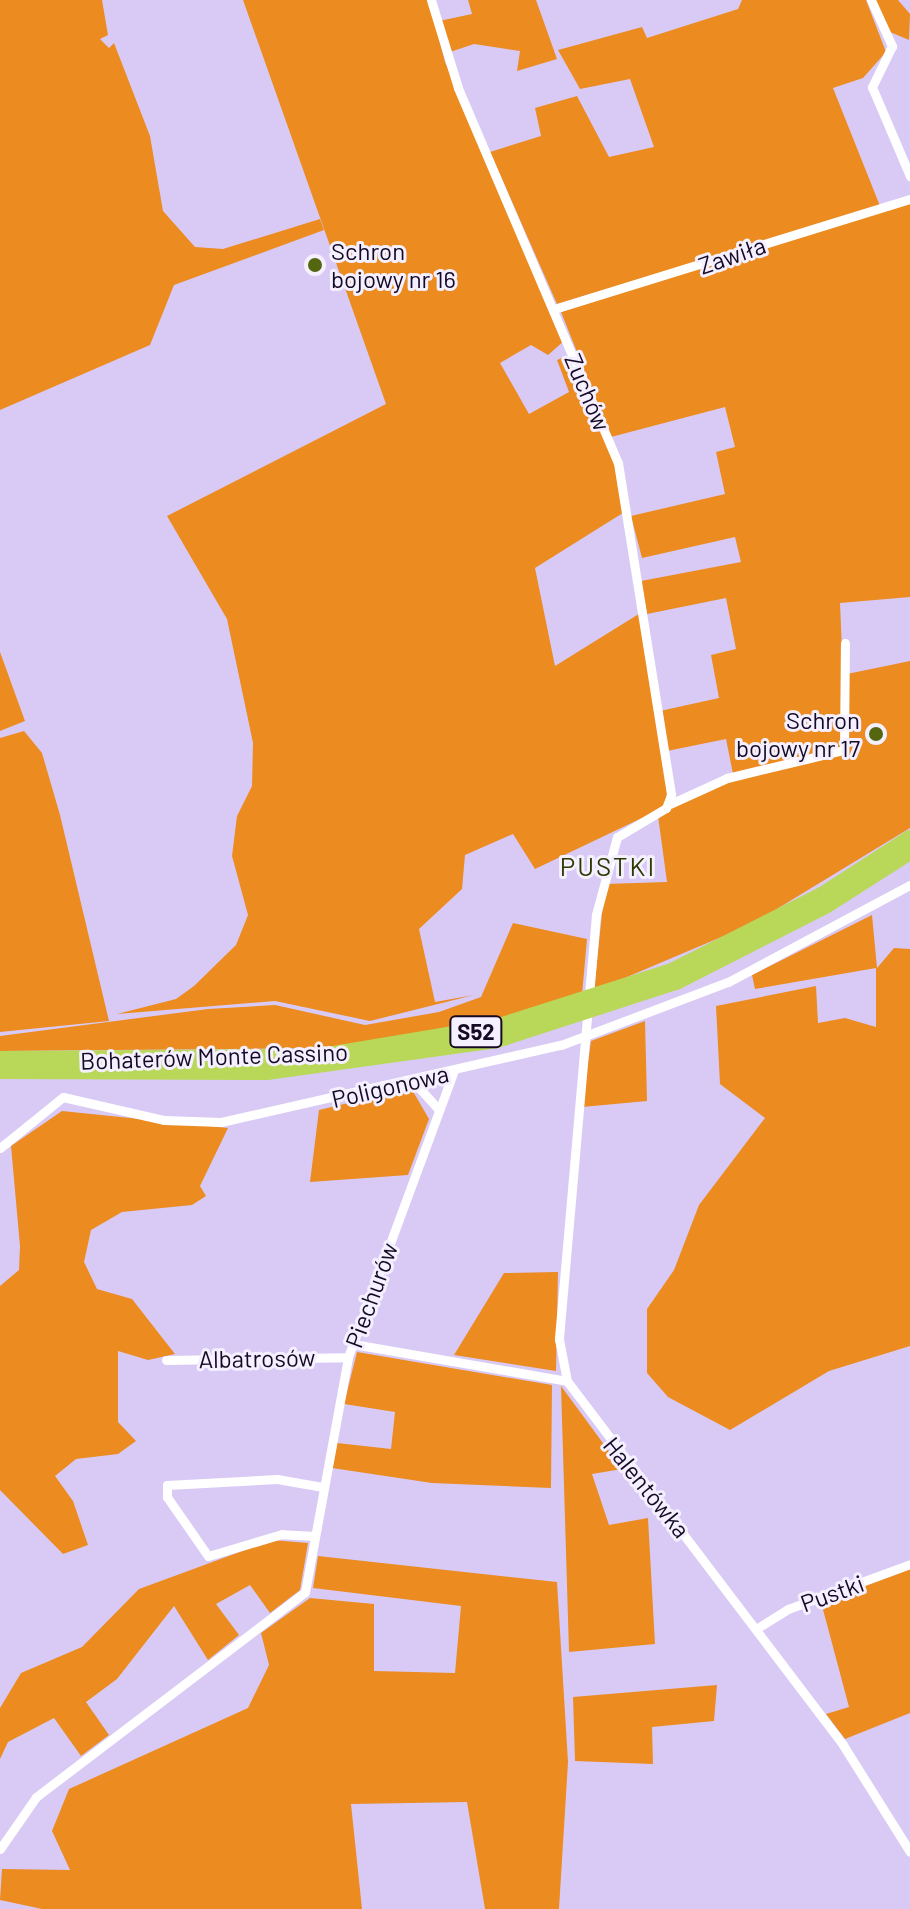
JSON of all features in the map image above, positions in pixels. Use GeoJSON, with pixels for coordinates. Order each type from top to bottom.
{"type":"FeatureCollection","features":[{"type":"Feature","properties":{"kind":"highway","name":"Bohaterów Monte Cassino"},"geometry":{"type":"LineString","coordinates":[[0,1059],[292,1058],[496,1027],[672,971],[822,895],[910,838]]}},
{"type":"Feature","properties":{"kind":"highway","name":"Bohaterów Monte Cassino"},"geometry":{"type":"LineString","coordinates":[[0,1071],[267,1072],[497,1040],[676,982],[827,905],[910,852]]}},
{"type":"Feature","properties":{"kind":"street","name":"Zuchów"},"geometry":{"type":"LineString","coordinates":[[431,0],[458,88],[554,309],[622,479],[670,804]]}},
{"type":"Feature","properties":{"kind":"street"},"geometry":{"type":"LineString","coordinates":[[871,0],[892,46],[872,87],[910,176]]}},
{"type":"Feature","properties":{"kind":"street","name":"Zawiła"},"geometry":{"type":"LineString","coordinates":[[554,309],[910,199]]}},
{"type":"Feature","properties":{"kind":"street"},"geometry":{"type":"LineString","coordinates":[[670,804],[727,778],[844,750],[845,643]]}},
{"type":"Feature","properties":{"kind":"street","name":"Halentówka"},"geometry":{"type":"LineString","coordinates":[[670,804],[617,837],[590,977],[559,1339],[567,1381],[843,1745],[910,1852]]}},
{"type":"Feature","properties":{"kind":"street","name":"Poligonowa"},"geometry":{"type":"LineString","coordinates":[[0,1148],[63,1097],[164,1120],[221,1122],[454,1071],[663,1010],[910,885]]}},
{"type":"Feature","properties":{"kind":"street","name":"Piechurów"},"geometry":{"type":"LineString","coordinates":[[0,1849],[36,1797],[305,1592],[348,1357],[454,1071]]}},
{"type":"Feature","properties":{"kind":"street"},"geometry":{"type":"LineString","coordinates":[[413,1081],[438,1109]]}},
{"type":"Feature","properties":{"kind":"street"},"geometry":{"type":"LineString","coordinates":[[353,1344],[567,1381]]}},
{"type":"Feature","properties":{"kind":"street","name":"Albatrosów"},"geometry":{"type":"LineString","coordinates":[[166,1360],[348,1357]]}},
{"type":"Feature","properties":{"kind":"street"},"geometry":{"type":"LineString","coordinates":[[315,1536],[282,1534],[208,1556],[167,1497],[167,1485],[277,1479],[323,1487]]}},
{"type":"Feature","properties":{"kind":"street","name":"Pustki"},"geometry":{"type":"LineString","coordinates":[[756,1629],[788,1609],[910,1564]]}},
{"type":"Feature","properties":{"kind":"shaded area"},"geometry":{"type":"Polygon","coordinates":[[[0,0],[102,0],[108,35],[100,39],[109,48],[114,43],[150,136],[163,211],[195,247],[223,249],[320,219],[324,230],[174,285],[150,345],[0,410],[0,0]]]}},
{"type":"Feature","properties":{"kind":"shaded area"},"geometry":{"type":"Polygon","coordinates":[[[243,0],[429,0],[445,62],[564,341],[548,355],[531,345],[500,363],[529,414],[569,392],[557,360],[569,355],[616,465],[626,511],[535,568],[555,666],[642,612],[668,785],[665,807],[535,869],[513,834],[465,855],[462,889],[419,929],[435,1002],[474,995],[370,1021],[275,1001],[117,1014],[176,999],[194,986],[236,945],[248,915],[232,856],[237,816],[252,786],[253,743],[227,619],[167,516],[386,404],[243,0]]]}},
{"type":"Feature","properties":{"kind":"shaded area"},"geometry":{"type":"Polygon","coordinates":[[[468,0],[536,0],[557,59],[517,71],[520,51],[474,44],[447,53],[439,21],[472,14],[468,0]]]}},
{"type":"Feature","properties":{"kind":"shaded area"},"geometry":{"type":"Polygon","coordinates":[[[742,0],[866,0],[886,52],[863,78],[833,88],[880,206],[557,304],[490,152],[541,136],[535,108],[577,96],[609,157],[654,147],[630,79],[580,89],[558,50],[642,27],[647,38],[738,9],[742,0]]]}},
{"type":"Feature","properties":{"kind":"shaded area"},"geometry":{"type":"Polygon","coordinates":[[[874,0],[898,0],[910,14],[909,40],[890,32],[874,0]]]}},
{"type":"Feature","properties":{"kind":"shaded area"},"geometry":{"type":"Polygon","coordinates":[[[910,202],[910,597],[840,603],[846,746],[733,774],[726,739],[667,751],[660,711],[719,698],[711,655],[736,649],[726,598],[647,614],[641,581],[741,562],[735,537],[642,558],[631,516],[725,494],[716,452],[735,447],[725,407],[611,437],[561,312],[910,202]]]}},
{"type":"Feature","properties":{"kind":"shaded area"},"geometry":{"type":"Polygon","coordinates":[[[0,652],[25,721],[0,731],[0,652]]]}},
{"type":"Feature","properties":{"kind":"shaded area"},"geometry":{"type":"Polygon","coordinates":[[[910,661],[910,828],[752,924],[594,991],[605,884],[667,882],[658,816],[717,783],[847,750],[847,674],[910,661]]]}},
{"type":"Feature","properties":{"kind":"shaded area"},"geometry":{"type":"Polygon","coordinates":[[[24,731],[42,753],[60,815],[109,1021],[0,1032],[0,738],[24,731]]]}},
{"type":"Feature","properties":{"kind":"shaded area"},"geometry":{"type":"Polygon","coordinates":[[[872,915],[877,968],[894,948],[910,949],[910,1346],[829,1371],[730,1430],[668,1397],[647,1373],[647,1309],[674,1270],[699,1205],[765,1118],[720,1084],[716,1006],[816,986],[818,1023],[845,1018],[876,1027],[876,968],[755,989],[752,975],[872,915]]]}},
{"type":"Feature","properties":{"kind":"shaded area"},"geometry":{"type":"Polygon","coordinates":[[[513,923],[587,939],[582,995],[477,1024],[324,1048],[0,1051],[0,1036],[208,1009],[275,1005],[365,1025],[439,1012],[481,997],[513,923]]]}},
{"type":"Feature","properties":{"kind":"shaded area"},"geometry":{"type":"Polygon","coordinates":[[[645,1021],[647,1101],[582,1107],[591,1041],[645,1021]]]}},
{"type":"Feature","properties":{"kind":"shaded area"},"geometry":{"type":"Polygon","coordinates":[[[411,1088],[429,1119],[408,1175],[310,1182],[319,1110],[411,1088]]]}},
{"type":"Feature","properties":{"kind":"shaded area"},"geometry":{"type":"Polygon","coordinates":[[[62,1111],[228,1128],[200,1186],[206,1196],[192,1205],[122,1212],[91,1230],[84,1262],[97,1289],[132,1299],[175,1354],[148,1360],[118,1351],[118,1422],[136,1441],[118,1454],[76,1459],[55,1476],[73,1501],[88,1545],[63,1554],[0,1490],[0,1286],[19,1270],[20,1246],[11,1146],[62,1111]]]}},
{"type":"Feature","properties":{"kind":"shaded area"},"geometry":{"type":"Polygon","coordinates":[[[558,1272],[556,1371],[454,1355],[504,1273],[558,1272]]]}},
{"type":"Feature","properties":{"kind":"shaded area"},"geometry":{"type":"Polygon","coordinates":[[[357,1352],[552,1385],[551,1488],[432,1483],[332,1468],[337,1443],[391,1449],[395,1412],[344,1404],[357,1352]]]}},
{"type":"Feature","properties":{"kind":"shaded area"},"geometry":{"type":"Polygon","coordinates":[[[561,1386],[622,1469],[592,1474],[609,1525],[648,1518],[655,1644],[569,1652],[561,1386]]]}},
{"type":"Feature","properties":{"kind":"shaded area"},"geometry":{"type":"Polygon","coordinates":[[[272,1540],[308,1543],[300,1590],[270,1613],[250,1585],[216,1604],[239,1635],[208,1660],[174,1606],[117,1679],[86,1702],[109,1735],[81,1756],[54,1718],[8,1742],[0,1759],[0,1708],[21,1673],[82,1647],[139,1589],[272,1540]]]}},
{"type":"Feature","properties":{"kind":"shaded area"},"geometry":{"type":"Polygon","coordinates":[[[318,1556],[557,1582],[568,1762],[559,1909],[485,1909],[467,1802],[351,1804],[362,1909],[42,1909],[0,1900],[2,1869],[70,1870],[52,1831],[69,1789],[248,1708],[269,1665],[261,1633],[310,1598],[374,1604],[374,1671],[455,1673],[461,1606],[313,1588],[318,1556]]]}},
{"type":"Feature","properties":{"kind":"shaded area"},"geometry":{"type":"Polygon","coordinates":[[[910,1569],[910,1713],[845,1739],[826,1714],[849,1707],[821,1602],[910,1569]]]}},
{"type":"Feature","properties":{"kind":"shaded area"},"geometry":{"type":"Polygon","coordinates":[[[717,1685],[714,1721],[652,1727],[653,1764],[575,1761],[573,1697],[717,1685]]]}},
{"type":"Feature","properties":{"kind":"place","name":"Schron bojowy nr 16"},"geometry":{"type":"Point","coordinates":[315,265]}},
{"type":"Feature","properties":{"kind":"place","name":"Schron bojowy nr 17"},"geometry":{"type":"Point","coordinates":[876,734]}},
{"type":"Feature","properties":{"kind":"district","name":"PUSTKI"},"geometry":{"type":"Point","coordinates":[608,866]}}]}
